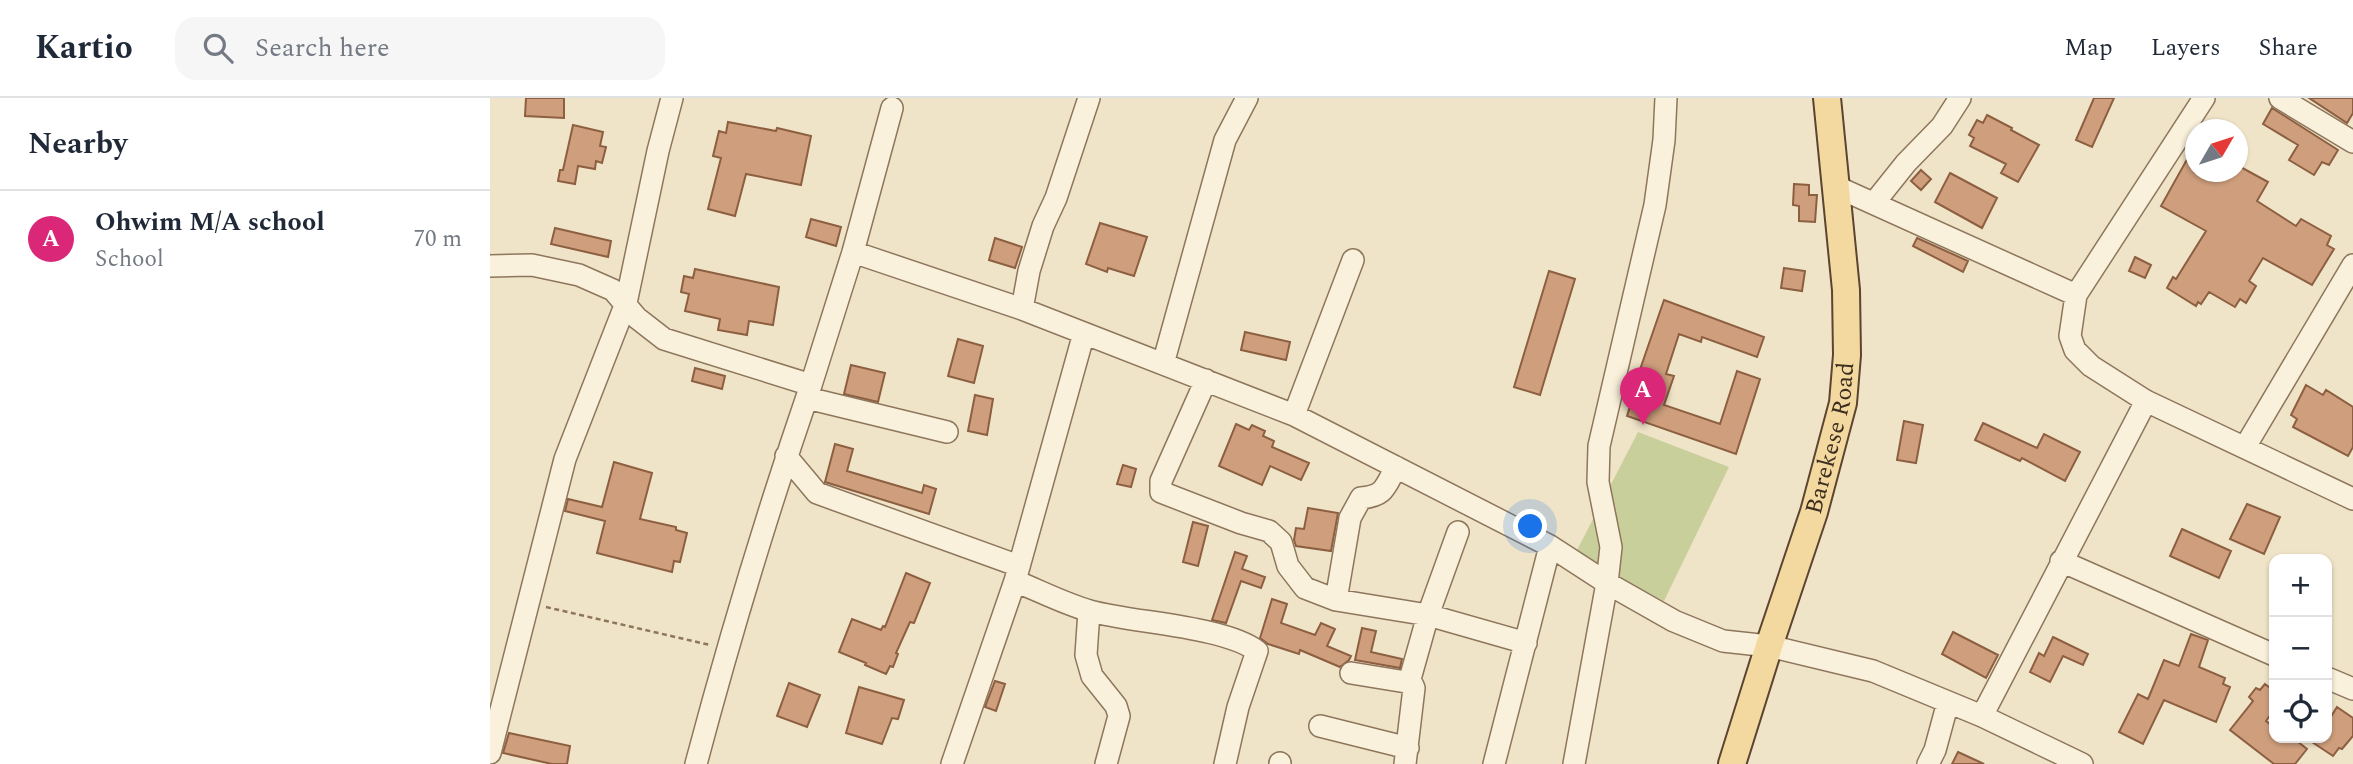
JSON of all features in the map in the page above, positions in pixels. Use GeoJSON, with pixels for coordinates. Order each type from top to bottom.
{"type":"FeatureCollection","features":[{"type":"Feature","properties":{"kind":"main road","name":"Barekese Road"},"geometry":{"type":"LineString","coordinates":[[1732,764],[1814,512],[1843,403],[1847,355],[1846,290],[1827,98]]}},
{"type":"Feature","properties":{"kind":"street"},"geometry":{"type":"LineString","coordinates":[[490,753],[565,459],[626,303],[671,98]]}},
{"type":"Feature","properties":{"kind":"street"},"geometry":{"type":"LineString","coordinates":[[1022,309],[1029,271],[1043,226],[1056,198],[1090,98]]}},
{"type":"Feature","properties":{"kind":"street"},"geometry":{"type":"LineString","coordinates":[[1163,364],[1225,140],[1247,98]]}},
{"type":"Feature","properties":{"kind":"street"},"geometry":{"type":"LineString","coordinates":[[1574,764],[1607,583],[1611,547],[1598,482],[1600,446],[1655,205],[1664,140],[1666,98]]}},
{"type":"Feature","properties":{"kind":"street"},"geometry":{"type":"LineString","coordinates":[[1874,203],[1906,163],[1942,126],[1960,98]]}},
{"type":"Feature","properties":{"kind":"street"},"geometry":{"type":"LineString","coordinates":[[2204,98],[2076,295],[2070,336],[2075,350],[2091,366],[2146,401],[2353,499]]}},
{"type":"Feature","properties":{"kind":"street"},"geometry":{"type":"LineString","coordinates":[[2280,98],[2353,142]]}},
{"type":"Feature","properties":{"kind":"street"},"geometry":{"type":"LineString","coordinates":[[696,764],[727,649],[786,456],[853,252],[892,108]]}},
{"type":"Feature","properties":{"kind":"street"},"geometry":{"type":"LineString","coordinates":[[1837,187],[2076,295]]}},
{"type":"Feature","properties":{"kind":"street"},"geometry":{"type":"LineString","coordinates":[[853,252],[1022,309],[1294,415],[1550,545],[1607,583],[1674,621],[1723,641],[1769,646],[1873,671],[1982,716],[2082,764]]}},
{"type":"Feature","properties":{"kind":"street"},"geometry":{"type":"LineString","coordinates":[[1294,415],[1353,260]]}},
{"type":"Feature","properties":{"kind":"street"},"geometry":{"type":"LineString","coordinates":[[490,265],[532,265],[579,275],[613,290],[637,318],[664,339],[809,391],[947,432]]}},
{"type":"Feature","properties":{"kind":"street"},"geometry":{"type":"LineString","coordinates":[[2245,447],[2353,265]]}},
{"type":"Feature","properties":{"kind":"street"},"geometry":{"type":"LineString","coordinates":[[951,764],[1017,573],[1084,333]]}},
{"type":"Feature","properties":{"kind":"street"},"geometry":{"type":"LineString","coordinates":[[1206,380],[1161,481],[1161,492],[1269,531],[1281,542],[1288,566],[1305,588],[1336,600],[1428,615],[1526,643]]}},
{"type":"Feature","properties":{"kind":"street"},"geometry":{"type":"LineString","coordinates":[[1982,716],[2146,401]]}},
{"type":"Feature","properties":{"kind":"street"},"geometry":{"type":"LineString","coordinates":[[786,456],[817,494],[1017,573],[1089,611],[1219,635],[1250,646],[1257,651],[1238,706],[1225,764]]}},
{"type":"Feature","properties":{"kind":"street"},"geometry":{"type":"LineString","coordinates":[[1336,600],[1350,518],[1361,498],[1376,497],[1381,493],[1396,467]]}},
{"type":"Feature","properties":{"kind":"street"},"geometry":{"type":"LineString","coordinates":[[1320,726],[1407,756],[1414,688],[1410,679],[1428,615],[1458,532]]}},
{"type":"Feature","properties":{"kind":"street"},"geometry":{"type":"LineString","coordinates":[[1494,764],[1550,545]]}},
{"type":"Feature","properties":{"kind":"street"},"geometry":{"type":"LineString","coordinates":[[2062,562],[2269,653]]}},
{"type":"Feature","properties":{"kind":"street"},"geometry":{"type":"LineString","coordinates":[[1089,611],[1086,655],[1092,676],[1116,706],[1119,716],[1107,764]]}},
{"type":"Feature","properties":{"kind":"street"},"geometry":{"type":"LineString","coordinates":[[1351,673],[1406,682],[1410,679]]}},
{"type":"Feature","properties":{"kind":"street"},"geometry":{"type":"LineString","coordinates":[[2332,680],[2353,689]]}},
{"type":"Feature","properties":{"kind":"street"},"geometry":{"type":"LineString","coordinates":[[1928,764],[1935,750],[1948,702]]}},
{"type":"Feature","properties":{"kind":"path"},"geometry":{"type":"LineString","coordinates":[[529,603],[727,649]]}},
{"type":"Feature","properties":{"kind":"green space"},"geometry":{"type":"Polygon","coordinates":[[[1638,432],[1729,467],[1664,601],[1575,554],[1638,432]]]}},
{"type":"Feature","properties":{"kind":"building"},"geometry":{"type":"Polygon","coordinates":[[[526,98],[564,98],[564,118],[525,116],[526,98]]]}},
{"type":"Feature","properties":{"kind":"building"},"geometry":{"type":"Polygon","coordinates":[[[2094,98],[2114,98],[2092,147],[2076,140],[2094,98]]]}},
{"type":"Feature","properties":{"kind":"building"},"geometry":{"type":"Polygon","coordinates":[[[2309,98],[2353,98],[2353,113],[2347,123],[2309,98]]]}},
{"type":"Feature","properties":{"kind":"building"},"geometry":{"type":"Polygon","coordinates":[[[2272,108],[2338,150],[2329,165],[2322,162],[2314,175],[2289,160],[2298,145],[2263,124],[2272,108]]]}},
{"type":"Feature","properties":{"kind":"building"},"geometry":{"type":"Polygon","coordinates":[[[1987,115],[2039,145],[2018,182],[2001,173],[2006,164],[1970,146],[1974,138],[1969,135],[1977,120],[1983,123],[1987,115]]]}},
{"type":"Feature","properties":{"kind":"building"},"geometry":{"type":"Polygon","coordinates":[[[728,122],[776,131],[777,128],[811,136],[801,185],[746,174],[735,216],[708,209],[721,158],[713,156],[719,131],[726,133],[728,122]]]}},
{"type":"Feature","properties":{"kind":"building"},"geometry":{"type":"Polygon","coordinates":[[[573,125],[603,132],[600,146],[606,147],[602,163],[596,161],[595,169],[578,166],[575,184],[558,181],[573,125]]]}},
{"type":"Feature","properties":{"kind":"building"},"geometry":{"type":"Polygon","coordinates":[[[2185,163],[2185,182],[2248,182],[2248,171],[2268,182],[2257,201],[2296,226],[2301,219],[2331,236],[2327,245],[2334,249],[2312,285],[2263,258],[2249,281],[2256,286],[2246,303],[2240,299],[2235,307],[2209,292],[2201,304],[2198,302],[2196,306],[2167,288],[2173,277],[2176,279],[2206,231],[2161,206],[2185,163]]]}},
{"type":"Feature","properties":{"kind":"building"},"geometry":{"type":"Polygon","coordinates":[[[1921,170],[1931,179],[1921,190],[1911,181],[1921,170]]]}},
{"type":"Feature","properties":{"kind":"building"},"geometry":{"type":"Polygon","coordinates":[[[1950,173],[1997,198],[1982,228],[1935,202],[1950,173]]]}},
{"type":"Feature","properties":{"kind":"building"},"geometry":{"type":"Polygon","coordinates":[[[1794,184],[1809,185],[1809,195],[1817,195],[1815,222],[1799,221],[1799,206],[1793,205],[1794,184]]]}},
{"type":"Feature","properties":{"kind":"building"},"geometry":{"type":"Polygon","coordinates":[[[811,219],[841,227],[836,246],[806,237],[811,219]]]}},
{"type":"Feature","properties":{"kind":"building"},"geometry":{"type":"Polygon","coordinates":[[[1100,223],[1147,237],[1134,276],[1108,268],[1107,272],[1086,264],[1100,223]]]}},
{"type":"Feature","properties":{"kind":"building"},"geometry":{"type":"Polygon","coordinates":[[[555,228],[611,241],[608,257],[551,244],[555,228]]]}},
{"type":"Feature","properties":{"kind":"building"},"geometry":{"type":"Polygon","coordinates":[[[995,238],[1022,247],[1015,268],[989,260],[995,238]]]}},
{"type":"Feature","properties":{"kind":"building"},"geometry":{"type":"Polygon","coordinates":[[[1917,238],[1968,261],[1963,272],[1913,246],[1917,238]]]}},
{"type":"Feature","properties":{"kind":"building"},"geometry":{"type":"Polygon","coordinates":[[[2135,257],[2151,265],[2145,278],[2129,271],[2135,257]]]}},
{"type":"Feature","properties":{"kind":"building"},"geometry":{"type":"Polygon","coordinates":[[[1784,268],[1805,271],[1802,291],[1781,288],[1784,268]]]}},
{"type":"Feature","properties":{"kind":"building"},"geometry":{"type":"Polygon","coordinates":[[[695,269],[779,287],[773,325],[749,321],[747,335],[718,330],[720,319],[685,311],[689,294],[681,292],[684,276],[693,278],[695,269]]]}},
{"type":"Feature","properties":{"kind":"building"},"geometry":{"type":"Polygon","coordinates":[[[1549,271],[1575,279],[1540,395],[1514,387],[1549,271]]]}},
{"type":"Feature","properties":{"kind":"building"},"geometry":{"type":"Polygon","coordinates":[[[1664,300],[1764,337],[1757,357],[1702,337],[1701,342],[1679,334],[1666,374],[1674,376],[1664,405],[1720,424],[1737,371],[1760,379],[1736,454],[1627,416],[1636,388],[1634,387],[1664,300]]]}},
{"type":"Feature","properties":{"kind":"building"},"geometry":{"type":"Polygon","coordinates":[[[1245,332],[1290,342],[1286,360],[1241,350],[1245,332]]]}},
{"type":"Feature","properties":{"kind":"building"},"geometry":{"type":"Polygon","coordinates":[[[958,339],[983,346],[974,383],[948,376],[958,339]]]}},
{"type":"Feature","properties":{"kind":"building"},"geometry":{"type":"Polygon","coordinates":[[[851,365],[885,373],[878,402],[844,394],[851,365]]]}},
{"type":"Feature","properties":{"kind":"building"},"geometry":{"type":"Polygon","coordinates":[[[695,368],[725,376],[722,389],[692,381],[695,368]]]}},
{"type":"Feature","properties":{"kind":"building"},"geometry":{"type":"Polygon","coordinates":[[[2306,385],[2323,395],[2326,390],[2353,407],[2353,447],[2348,456],[2293,427],[2297,419],[2291,415],[2306,385]]]}},
{"type":"Feature","properties":{"kind":"building"},"geometry":{"type":"Polygon","coordinates":[[[975,395],[993,399],[987,435],[968,431],[975,395]]]}},
{"type":"Feature","properties":{"kind":"building"},"geometry":{"type":"Polygon","coordinates":[[[1904,421],[1923,425],[1916,463],[1897,460],[1904,421]]]}},
{"type":"Feature","properties":{"kind":"building"},"geometry":{"type":"Polygon","coordinates":[[[1983,423],[2037,448],[2044,434],[2080,452],[2065,481],[2022,458],[2020,461],[1975,440],[1983,423]]]}},
{"type":"Feature","properties":{"kind":"building"},"geometry":{"type":"Polygon","coordinates":[[[1236,424],[1249,430],[1252,425],[1265,431],[1263,436],[1274,441],[1272,447],[1309,463],[1301,480],[1270,466],[1262,485],[1219,466],[1236,424]]]}},
{"type":"Feature","properties":{"kind":"building"},"geometry":{"type":"Polygon","coordinates":[[[835,444],[853,449],[847,471],[922,493],[924,485],[936,489],[929,514],[825,482],[835,444]]]}},
{"type":"Feature","properties":{"kind":"building"},"geometry":{"type":"Polygon","coordinates":[[[614,462],[652,473],[640,519],[676,527],[676,530],[687,533],[680,562],[674,561],[672,572],[597,553],[605,521],[565,511],[568,499],[602,507],[614,462]]]}},
{"type":"Feature","properties":{"kind":"building"},"geometry":{"type":"Polygon","coordinates":[[[1123,465],[1136,469],[1131,487],[1117,484],[1123,465]]]}},
{"type":"Feature","properties":{"kind":"building"},"geometry":{"type":"Polygon","coordinates":[[[2247,504],[2280,517],[2264,554],[2230,539],[2247,504]]]}},
{"type":"Feature","properties":{"kind":"building"},"geometry":{"type":"Polygon","coordinates":[[[1308,508],[1338,513],[1331,551],[1296,546],[1296,528],[1304,529],[1308,508]]]}},
{"type":"Feature","properties":{"kind":"building"},"geometry":{"type":"Polygon","coordinates":[[[1193,522],[1208,526],[1198,566],[1183,562],[1193,522]]]}},
{"type":"Feature","properties":{"kind":"building"},"geometry":{"type":"Polygon","coordinates":[[[2182,529],[2231,551],[2219,578],[2170,556],[2182,529]]]}},
{"type":"Feature","properties":{"kind":"building"},"geometry":{"type":"Polygon","coordinates":[[[1235,552],[1247,556],[1242,569],[1265,577],[1261,588],[1241,581],[1226,623],[1212,620],[1235,552]]]}},
{"type":"Feature","properties":{"kind":"building"},"geometry":{"type":"Polygon","coordinates":[[[906,573],[930,583],[914,623],[910,622],[896,653],[898,654],[893,667],[890,666],[886,674],[839,652],[852,619],[881,630],[885,627],[906,573]]]}},
{"type":"Feature","properties":{"kind":"building"},"geometry":{"type":"Polygon","coordinates":[[[1272,599],[1287,604],[1281,623],[1315,635],[1321,623],[1335,629],[1327,646],[1351,656],[1349,660],[1340,667],[1300,650],[1299,654],[1268,644],[1260,638],[1272,599]]]}},
{"type":"Feature","properties":{"kind":"building"},"geometry":{"type":"Polygon","coordinates":[[[1362,628],[1376,631],[1371,652],[1402,659],[1400,668],[1355,660],[1362,628]]]}},
{"type":"Feature","properties":{"kind":"building"},"geometry":{"type":"Polygon","coordinates":[[[1953,632],[1998,655],[1986,678],[1942,654],[1953,632]]]}},
{"type":"Feature","properties":{"kind":"building"},"geometry":{"type":"Polygon","coordinates":[[[2191,634],[2208,640],[2199,667],[2225,678],[2223,684],[2230,687],[2216,722],[2164,700],[2143,744],[2119,732],[2138,694],[2148,699],[2164,660],[2179,666],[2191,634]]]}},
{"type":"Feature","properties":{"kind":"building"},"geometry":{"type":"Polygon","coordinates":[[[2053,637],[2088,654],[2083,665],[2063,656],[2050,682],[2030,672],[2039,653],[2044,656],[2053,637]]]}},
{"type":"Feature","properties":{"kind":"building"},"geometry":{"type":"Polygon","coordinates":[[[995,681],[1005,684],[996,711],[985,707],[995,681]]]}},
{"type":"Feature","properties":{"kind":"building"},"geometry":{"type":"Polygon","coordinates":[[[789,683],[820,695],[807,727],[777,716],[789,683]]]}},
{"type":"Feature","properties":{"kind":"building"},"geometry":{"type":"Polygon","coordinates":[[[2265,684],[2269,687],[2269,717],[2266,721],[2269,723],[2269,743],[2299,743],[2307,749],[2295,764],[2274,764],[2230,730],[2253,701],[2249,697],[2256,688],[2260,690],[2265,684]]]}},
{"type":"Feature","properties":{"kind":"building"},"geometry":{"type":"Polygon","coordinates":[[[859,687],[904,700],[898,719],[892,718],[882,744],[846,733],[859,687]]]}},
{"type":"Feature","properties":{"kind":"building"},"geometry":{"type":"Polygon","coordinates":[[[2337,707],[2353,718],[2353,736],[2333,756],[2314,743],[2332,743],[2332,715],[2337,707]]]}},
{"type":"Feature","properties":{"kind":"building"},"geometry":{"type":"Polygon","coordinates":[[[509,733],[570,746],[567,764],[552,764],[503,753],[509,733]]]}},
{"type":"Feature","properties":{"kind":"building"},"geometry":{"type":"Polygon","coordinates":[[[1958,752],[1984,764],[1952,764],[1958,752]]]}},
{"type":"Feature","properties":{"kind":"place","name":"Ohwim M/A school"},"geometry":{"type":"Point","coordinates":[1643,425]}}]}
